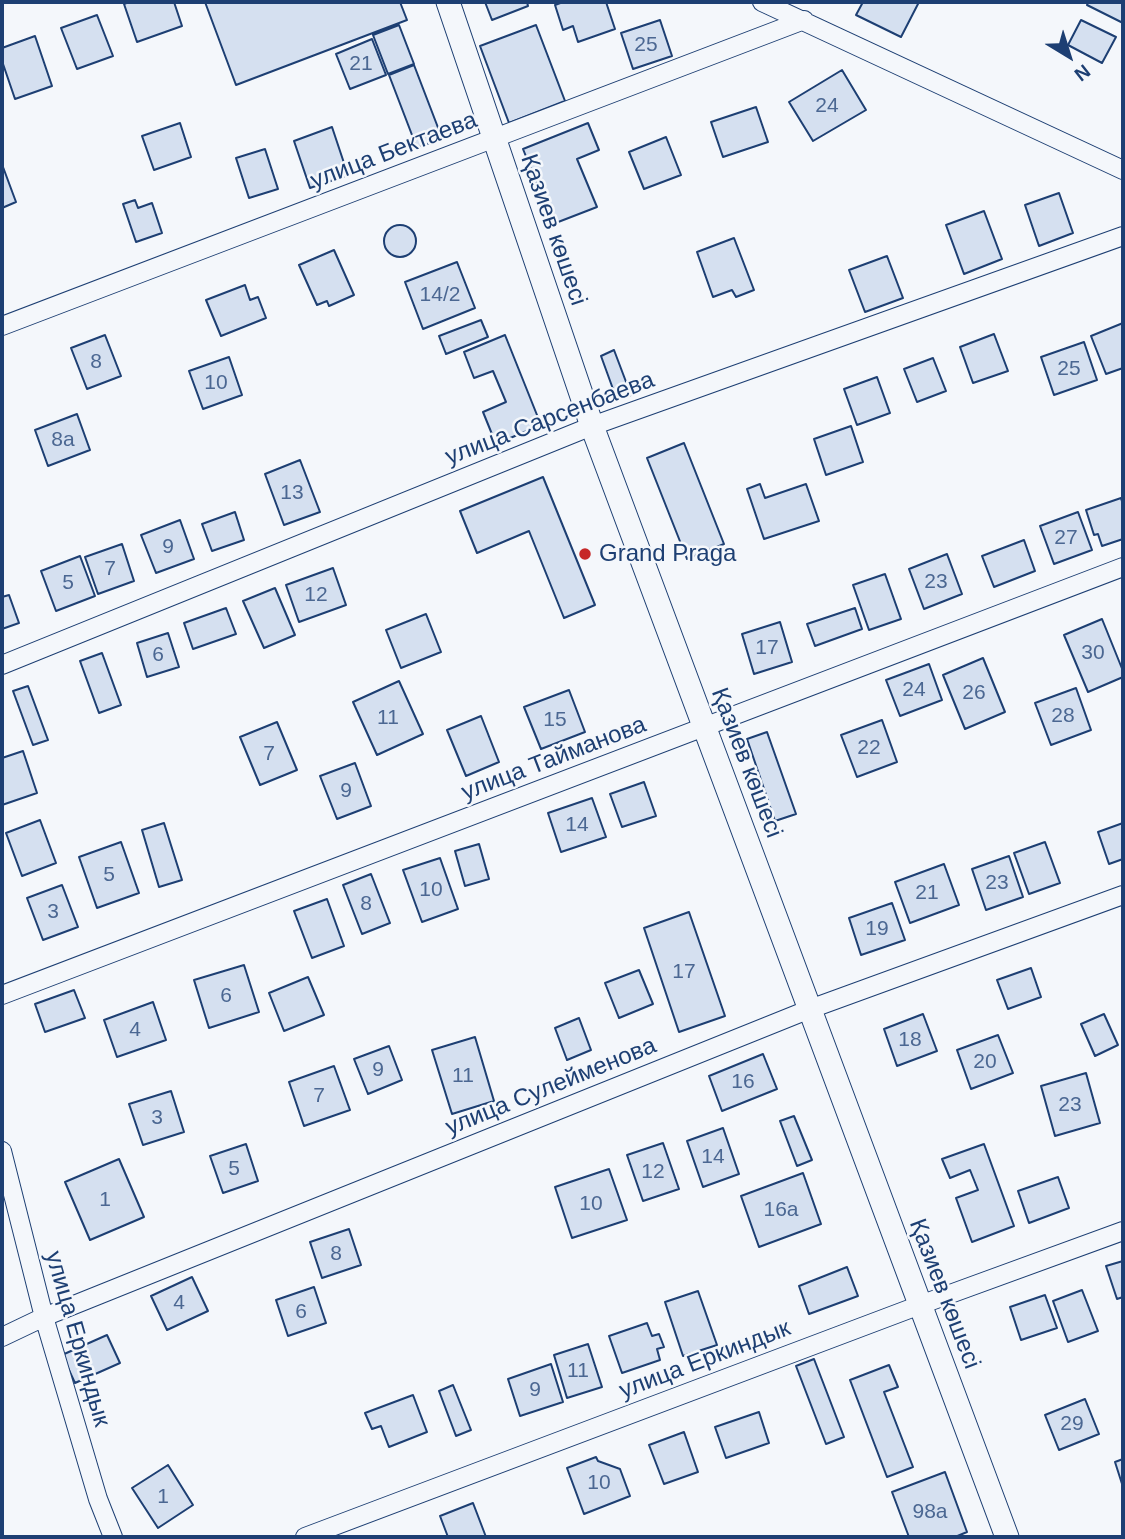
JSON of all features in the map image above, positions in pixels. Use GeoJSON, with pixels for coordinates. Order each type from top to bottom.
{"type":"FeatureCollection","features":[{"type":"Feature","properties":{"kind":"street","name":"Қазиев көшесі"},"geometry":{"type":"LineString","coordinates":[[447,2],[592,426],[1007,1537]]}},
{"type":"Feature","properties":{"kind":"street"},"geometry":{"type":"LineString","coordinates":[[762,2],[1123,170]]}},
{"type":"Feature","properties":{"kind":"street","name":"улица Бектаева"},"geometry":{"type":"LineString","coordinates":[[2,326],[804,20]]}},
{"type":"Feature","properties":{"kind":"street","name":"улица Сарсенбаева"},"geometry":{"type":"LineString","coordinates":[[2,665],[592,426],[1123,236]]}},
{"type":"Feature","properties":{"kind":"street","name":"улица Тайманова"},"geometry":{"type":"LineString","coordinates":[[2,995],[1123,567]]}},
{"type":"Feature","properties":{"kind":"street","name":"улица Сулейменова"},"geometry":{"type":"LineString","coordinates":[[2,1337],[44,1317],[810,1009],[1123,895]]}},
{"type":"Feature","properties":{"kind":"street","name":"улица Еркиндык"},"geometry":{"type":"LineString","coordinates":[[2,1151],[44,1317],[98,1499],[113,1537]]}},
{"type":"Feature","properties":{"kind":"street","name":"улица Еркиндык"},"geometry":{"type":"LineString","coordinates":[[305,1537],[1123,1231]]}},
{"type":"Feature","properties":{"kind":"building"},"geometry":{"type":"Polygon","coordinates":[[[174,2],[182,26],[137,42],[124,4],[174,2]]]}},
{"type":"Feature","properties":{"kind":"building"},"geometry":{"type":"Polygon","coordinates":[[[205,2],[400,2],[407,20],[236,85],[205,2]]]}},
{"type":"Feature","properties":{"kind":"building"},"geometry":{"type":"Polygon","coordinates":[[[485,2],[527,2],[528,6],[492,20],[485,2]]]}},
{"type":"Feature","properties":{"kind":"building"},"geometry":{"type":"Polygon","coordinates":[[[563,2],[606,2],[615,29],[578,42],[573,26],[563,30],[555,5],[563,2]]]}},
{"type":"Feature","properties":{"kind":"building"},"geometry":{"type":"Polygon","coordinates":[[[863,2],[919,2],[901,37],[856,15],[863,2]]]}},
{"type":"Feature","properties":{"kind":"building"},"geometry":{"type":"Polygon","coordinates":[[[1088,2],[1123,2],[1123,23],[1087,5],[1088,2]]]}},
{"type":"Feature","properties":{"kind":"building"},"geometry":{"type":"Polygon","coordinates":[[[97,15],[113,56],[77,69],[61,28],[97,15]]]}},
{"type":"Feature","properties":{"kind":"building"},"geometry":{"type":"Polygon","coordinates":[[[660,20],[672,56],[633,69],[621,33],[660,20]]]}},
{"type":"Feature","properties":{"kind":"building"},"geometry":{"type":"Polygon","coordinates":[[[1081,20],[1116,37],[1102,63],[1068,45],[1081,20]]]}},
{"type":"Feature","properties":{"kind":"building"},"geometry":{"type":"Polygon","coordinates":[[[399,25],[414,64],[388,74],[373,35],[399,25]]]}},
{"type":"Feature","properties":{"kind":"building"},"geometry":{"type":"Polygon","coordinates":[[[536,25],[565,101],[509,123],[480,46],[536,25]]]}},
{"type":"Feature","properties":{"kind":"building"},"geometry":{"type":"Polygon","coordinates":[[[35,36],[52,86],[15,99],[2,61],[2,48],[35,36]]]}},
{"type":"Feature","properties":{"kind":"building"},"geometry":{"type":"Polygon","coordinates":[[[372,39],[386,75],[350,89],[336,54],[372,39]]]}},
{"type":"Feature","properties":{"kind":"building"},"geometry":{"type":"Polygon","coordinates":[[[414,65],[442,138],[417,148],[389,75],[414,65]]]}},
{"type":"Feature","properties":{"kind":"building"},"geometry":{"type":"Polygon","coordinates":[[[842,70],[866,110],[813,141],[789,102],[842,70]]]}},
{"type":"Feature","properties":{"kind":"building"},"geometry":{"type":"Polygon","coordinates":[[[756,107],[768,142],[723,157],[711,122],[756,107]]]}},
{"type":"Feature","properties":{"kind":"building"},"geometry":{"type":"Polygon","coordinates":[[[180,123],[191,157],[154,170],[142,136],[180,123]]]}},
{"type":"Feature","properties":{"kind":"building"},"geometry":{"type":"Polygon","coordinates":[[[588,123],[599,150],[577,159],[597,207],[553,224],[523,149],[588,123]]]}},
{"type":"Feature","properties":{"kind":"building"},"geometry":{"type":"Polygon","coordinates":[[[332,127],[348,175],[310,188],[294,141],[332,127]]]}},
{"type":"Feature","properties":{"kind":"building"},"geometry":{"type":"Polygon","coordinates":[[[666,137],[681,175],[644,189],[629,152],[666,137]]]}},
{"type":"Feature","properties":{"kind":"building"},"geometry":{"type":"Polygon","coordinates":[[[265,149],[278,189],[249,198],[236,158],[265,149]]]}},
{"type":"Feature","properties":{"kind":"building"},"geometry":{"type":"Polygon","coordinates":[[[2,168],[16,202],[2,208],[2,168]]]}},
{"type":"Feature","properties":{"kind":"building"},"geometry":{"type":"Polygon","coordinates":[[[1059,193],[1073,233],[1039,246],[1025,205],[1059,193]]]}},
{"type":"Feature","properties":{"kind":"building"},"geometry":{"type":"Polygon","coordinates":[[[135,200],[138,208],[152,203],[162,233],[136,242],[123,204],[135,200]]]}},
{"type":"Feature","properties":{"kind":"building"},"geometry":{"type":"Polygon","coordinates":[[[984,211],[1002,259],[964,274],[946,225],[984,211]]]}},
{"type":"Feature","properties":{"kind":"building"},"geometry":{"type":"Polygon","coordinates":[[[400,225],[412,229],[416,241],[412,253],[400,257],[388,253],[384,241],[388,229],[400,225]]]}},
{"type":"Feature","properties":{"kind":"building"},"geometry":{"type":"Polygon","coordinates":[[[734,238],[754,290],[736,297],[732,290],[713,297],[697,252],[734,238]]]}},
{"type":"Feature","properties":{"kind":"building"},"geometry":{"type":"Polygon","coordinates":[[[334,250],[354,295],[329,306],[327,301],[317,305],[299,265],[334,250]]]}},
{"type":"Feature","properties":{"kind":"building"},"geometry":{"type":"Polygon","coordinates":[[[887,256],[903,298],[865,312],[849,270],[887,256]]]}},
{"type":"Feature","properties":{"kind":"building"},"geometry":{"type":"Polygon","coordinates":[[[457,262],[475,308],[423,329],[405,282],[457,262]]]}},
{"type":"Feature","properties":{"kind":"building"},"geometry":{"type":"Polygon","coordinates":[[[245,285],[250,300],[258,297],[266,318],[221,336],[206,300],[245,285]]]}},
{"type":"Feature","properties":{"kind":"building"},"geometry":{"type":"Polygon","coordinates":[[[481,320],[488,337],[446,354],[439,336],[481,320]]]}},
{"type":"Feature","properties":{"kind":"building"},"geometry":{"type":"Polygon","coordinates":[[[1123,323],[1123,368],[1106,374],[1091,336],[1123,323]]]}},
{"type":"Feature","properties":{"kind":"building"},"geometry":{"type":"Polygon","coordinates":[[[994,334],[1008,371],[973,383],[960,347],[994,334]]]}},
{"type":"Feature","properties":{"kind":"building"},"geometry":{"type":"Polygon","coordinates":[[[105,335],[121,376],[87,389],[71,348],[105,335]]]}},
{"type":"Feature","properties":{"kind":"building"},"geometry":{"type":"Polygon","coordinates":[[[505,335],[541,425],[496,444],[483,412],[506,402],[493,371],[474,378],[464,352],[505,335]]]}},
{"type":"Feature","properties":{"kind":"building"},"geometry":{"type":"Polygon","coordinates":[[[1084,342],[1097,380],[1054,395],[1041,357],[1084,342]]]}},
{"type":"Feature","properties":{"kind":"building"},"geometry":{"type":"Polygon","coordinates":[[[614,350],[631,395],[617,400],[601,356],[614,350]]]}},
{"type":"Feature","properties":{"kind":"building"},"geometry":{"type":"Polygon","coordinates":[[[229,357],[242,395],[203,409],[189,371],[229,357]]]}},
{"type":"Feature","properties":{"kind":"building"},"geometry":{"type":"Polygon","coordinates":[[[933,358],[946,391],[917,402],[904,369],[933,358]]]}},
{"type":"Feature","properties":{"kind":"building"},"geometry":{"type":"Polygon","coordinates":[[[877,377],[890,413],[857,425],[844,389],[877,377]]]}},
{"type":"Feature","properties":{"kind":"building"},"geometry":{"type":"Polygon","coordinates":[[[77,414],[90,450],[48,466],[35,430],[77,414]]]}},
{"type":"Feature","properties":{"kind":"building"},"geometry":{"type":"Polygon","coordinates":[[[851,426],[863,462],[826,475],[814,439],[851,426]]]}},
{"type":"Feature","properties":{"kind":"building"},"geometry":{"type":"Polygon","coordinates":[[[684,443],[724,544],[687,559],[647,458],[684,443]]]}},
{"type":"Feature","properties":{"kind":"building"},"geometry":{"type":"Polygon","coordinates":[[[300,460],[320,512],[284,525],[265,474],[300,460]]]}},
{"type":"Feature","properties":{"kind":"building"},"geometry":{"type":"Polygon","coordinates":[[[543,477],[595,605],[564,618],[529,531],[477,553],[460,511],[543,477]]]}},
{"type":"Feature","properties":{"kind":"building"},"geometry":{"type":"Polygon","coordinates":[[[760,484],[765,498],[806,484],[819,521],[764,539],[747,489],[760,484]]]}},
{"type":"Feature","properties":{"kind":"building"},"geometry":{"type":"Polygon","coordinates":[[[1121,498],[1123,539],[1102,546],[1098,534],[1094,535],[1086,510],[1121,498]]]}},
{"type":"Feature","properties":{"kind":"building"},"geometry":{"type":"Polygon","coordinates":[[[235,512],[244,540],[212,551],[202,524],[235,512]]]}},
{"type":"Feature","properties":{"kind":"building"},"geometry":{"type":"Polygon","coordinates":[[[1078,512],[1092,550],[1054,564],[1040,526],[1078,512]]]}},
{"type":"Feature","properties":{"kind":"building"},"geometry":{"type":"Polygon","coordinates":[[[180,520],[194,559],[156,573],[141,535],[180,520]]]}},
{"type":"Feature","properties":{"kind":"building"},"geometry":{"type":"Polygon","coordinates":[[[1024,540],[1035,571],[994,587],[982,556],[1024,540]]]}},
{"type":"Feature","properties":{"kind":"building"},"geometry":{"type":"Polygon","coordinates":[[[122,544],[134,581],[98,594],[85,557],[122,544]]]}},
{"type":"Feature","properties":{"kind":"building"},"geometry":{"type":"Polygon","coordinates":[[[947,554],[962,594],[924,609],[909,569],[947,554]]]}},
{"type":"Feature","properties":{"kind":"building"},"geometry":{"type":"Polygon","coordinates":[[[80,556],[95,596],[56,611],[41,571],[80,556]]]}},
{"type":"Feature","properties":{"kind":"building"},"geometry":{"type":"Polygon","coordinates":[[[333,568],[346,605],[299,622],[286,585],[333,568]]]}},
{"type":"Feature","properties":{"kind":"building"},"geometry":{"type":"Polygon","coordinates":[[[885,574],[901,619],[869,630],[853,585],[885,574]]]}},
{"type":"Feature","properties":{"kind":"building"},"geometry":{"type":"Polygon","coordinates":[[[275,588],[295,635],[264,648],[243,601],[275,588]]]}},
{"type":"Feature","properties":{"kind":"building"},"geometry":{"type":"Polygon","coordinates":[[[9,595],[19,623],[2,629],[2,597],[9,595]]]}},
{"type":"Feature","properties":{"kind":"building"},"geometry":{"type":"Polygon","coordinates":[[[226,608],[236,634],[193,649],[184,623],[226,608]]]}},
{"type":"Feature","properties":{"kind":"building"},"geometry":{"type":"Polygon","coordinates":[[[855,608],[862,629],[815,646],[807,624],[855,608]]]}},
{"type":"Feature","properties":{"kind":"building"},"geometry":{"type":"Polygon","coordinates":[[[426,614],[441,652],[401,668],[386,630],[426,614]]]}},
{"type":"Feature","properties":{"kind":"building"},"geometry":{"type":"Polygon","coordinates":[[[1102,619],[1123,677],[1088,692],[1064,635],[1102,619]]]}},
{"type":"Feature","properties":{"kind":"building"},"geometry":{"type":"Polygon","coordinates":[[[780,622],[792,662],[754,674],[742,634],[780,622]]]}},
{"type":"Feature","properties":{"kind":"building"},"geometry":{"type":"Polygon","coordinates":[[[168,633],[179,667],[147,677],[137,643],[168,633]]]}},
{"type":"Feature","properties":{"kind":"building"},"geometry":{"type":"Polygon","coordinates":[[[102,653],[121,705],[99,713],[80,661],[102,653]]]}},
{"type":"Feature","properties":{"kind":"building"},"geometry":{"type":"Polygon","coordinates":[[[983,658],[1005,712],[965,729],[943,675],[983,658]]]}},
{"type":"Feature","properties":{"kind":"building"},"geometry":{"type":"Polygon","coordinates":[[[929,664],[942,700],[900,716],[886,680],[929,664]]]}},
{"type":"Feature","properties":{"kind":"building"},"geometry":{"type":"Polygon","coordinates":[[[399,681],[423,734],[377,755],[353,702],[399,681]]]}},
{"type":"Feature","properties":{"kind":"building"},"geometry":{"type":"Polygon","coordinates":[[[28,686],[48,740],[33,745],[13,691],[28,686]]]}},
{"type":"Feature","properties":{"kind":"building"},"geometry":{"type":"Polygon","coordinates":[[[1076,688],[1091,730],[1051,745],[1035,703],[1076,688]]]}},
{"type":"Feature","properties":{"kind":"building"},"geometry":{"type":"Polygon","coordinates":[[[569,690],[585,732],[541,749],[524,707],[569,690]]]}},
{"type":"Feature","properties":{"kind":"building"},"geometry":{"type":"Polygon","coordinates":[[[481,716],[499,762],[466,776],[447,730],[481,716]]]}},
{"type":"Feature","properties":{"kind":"building"},"geometry":{"type":"Polygon","coordinates":[[[882,720],[897,762],[857,777],[841,735],[882,720]]]}},
{"type":"Feature","properties":{"kind":"building"},"geometry":{"type":"Polygon","coordinates":[[[277,722],[297,770],[260,785],[240,737],[277,722]]]}},
{"type":"Feature","properties":{"kind":"building"},"geometry":{"type":"Polygon","coordinates":[[[767,732],[796,814],[775,821],[747,739],[767,732]]]}},
{"type":"Feature","properties":{"kind":"building"},"geometry":{"type":"Polygon","coordinates":[[[23,751],[37,793],[2,805],[2,758],[23,751]]]}},
{"type":"Feature","properties":{"kind":"building"},"geometry":{"type":"Polygon","coordinates":[[[355,763],[371,806],[337,819],[320,776],[355,763]]]}},
{"type":"Feature","properties":{"kind":"building"},"geometry":{"type":"Polygon","coordinates":[[[644,782],[656,816],[622,827],[610,794],[644,782]]]}},
{"type":"Feature","properties":{"kind":"building"},"geometry":{"type":"Polygon","coordinates":[[[592,798],[606,837],[561,852],[548,813],[592,798]]]}},
{"type":"Feature","properties":{"kind":"building"},"geometry":{"type":"Polygon","coordinates":[[[40,820],[56,863],[22,876],[6,833],[40,820]]]}},
{"type":"Feature","properties":{"kind":"building"},"geometry":{"type":"Polygon","coordinates":[[[164,823],[182,880],[159,887],[142,830],[164,823]]]}},
{"type":"Feature","properties":{"kind":"building"},"geometry":{"type":"Polygon","coordinates":[[[1123,823],[1123,859],[1109,864],[1098,832],[1123,823]]]}},
{"type":"Feature","properties":{"kind":"building"},"geometry":{"type":"Polygon","coordinates":[[[121,842],[139,893],[97,908],[79,857],[121,842]]]}},
{"type":"Feature","properties":{"kind":"building"},"geometry":{"type":"Polygon","coordinates":[[[1045,842],[1060,883],[1029,894],[1014,853],[1045,842]]]}},
{"type":"Feature","properties":{"kind":"building"},"geometry":{"type":"Polygon","coordinates":[[[479,844],[489,879],[465,886],[455,851],[479,844]]]}},
{"type":"Feature","properties":{"kind":"building"},"geometry":{"type":"Polygon","coordinates":[[[1009,856],[1023,897],[986,910],[972,869],[1009,856]]]}},
{"type":"Feature","properties":{"kind":"building"},"geometry":{"type":"Polygon","coordinates":[[[440,858],[458,909],[422,922],[403,870],[440,858]]]}},
{"type":"Feature","properties":{"kind":"building"},"geometry":{"type":"Polygon","coordinates":[[[944,864],[959,905],[910,923],[895,882],[944,864]]]}},
{"type":"Feature","properties":{"kind":"building"},"geometry":{"type":"Polygon","coordinates":[[[371,874],[390,923],[362,934],[343,885],[371,874]]]}},
{"type":"Feature","properties":{"kind":"building"},"geometry":{"type":"Polygon","coordinates":[[[62,885],[78,927],[43,940],[27,898],[62,885]]]}},
{"type":"Feature","properties":{"kind":"building"},"geometry":{"type":"Polygon","coordinates":[[[327,899],[344,946],[312,958],[294,911],[327,899]]]}},
{"type":"Feature","properties":{"kind":"building"},"geometry":{"type":"Polygon","coordinates":[[[892,903],[905,940],[861,955],[849,918],[892,903]]]}},
{"type":"Feature","properties":{"kind":"building"},"geometry":{"type":"Polygon","coordinates":[[[689,912],[725,1016],[679,1032],[644,928],[689,912]]]}},
{"type":"Feature","properties":{"kind":"building"},"geometry":{"type":"Polygon","coordinates":[[[244,965],[259,1012],[209,1028],[194,980],[244,965]]]}},
{"type":"Feature","properties":{"kind":"building"},"geometry":{"type":"Polygon","coordinates":[[[1031,968],[1041,997],[1008,1009],[997,980],[1031,968]]]}},
{"type":"Feature","properties":{"kind":"building"},"geometry":{"type":"Polygon","coordinates":[[[639,970],[653,1004],[619,1018],[605,983],[639,970]]]}},
{"type":"Feature","properties":{"kind":"building"},"geometry":{"type":"Polygon","coordinates":[[[308,977],[324,1015],[284,1031],[269,993],[308,977]]]}},
{"type":"Feature","properties":{"kind":"building"},"geometry":{"type":"Polygon","coordinates":[[[74,990],[85,1018],[45,1032],[35,1004],[74,990]]]}},
{"type":"Feature","properties":{"kind":"building"},"geometry":{"type":"Polygon","coordinates":[[[153,1002],[166,1040],[117,1057],[104,1020],[153,1002]]]}},
{"type":"Feature","properties":{"kind":"building"},"geometry":{"type":"Polygon","coordinates":[[[923,1014],[937,1051],[897,1066],[884,1029],[923,1014]]]}},
{"type":"Feature","properties":{"kind":"building"},"geometry":{"type":"Polygon","coordinates":[[[1104,1014],[1118,1045],[1095,1056],[1081,1024],[1104,1014]]]}},
{"type":"Feature","properties":{"kind":"building"},"geometry":{"type":"Polygon","coordinates":[[[579,1018],[591,1050],[567,1060],[555,1028],[579,1018]]]}},
{"type":"Feature","properties":{"kind":"building"},"geometry":{"type":"Polygon","coordinates":[[[998,1035],[1013,1073],[971,1089],[957,1050],[998,1035]]]}},
{"type":"Feature","properties":{"kind":"building"},"geometry":{"type":"Polygon","coordinates":[[[475,1037],[494,1101],[452,1114],[432,1050],[475,1037]]]}},
{"type":"Feature","properties":{"kind":"building"},"geometry":{"type":"Polygon","coordinates":[[[389,1046],[402,1080],[368,1094],[354,1059],[389,1046]]]}},
{"type":"Feature","properties":{"kind":"building"},"geometry":{"type":"Polygon","coordinates":[[[763,1054],[777,1089],[722,1111],[709,1076],[763,1054]]]}},
{"type":"Feature","properties":{"kind":"building"},"geometry":{"type":"Polygon","coordinates":[[[334,1066],[350,1110],[304,1126],[289,1082],[334,1066]]]}},
{"type":"Feature","properties":{"kind":"building"},"geometry":{"type":"Polygon","coordinates":[[[1086,1073],[1100,1123],[1055,1136],[1041,1086],[1086,1073]]]}},
{"type":"Feature","properties":{"kind":"building"},"geometry":{"type":"Polygon","coordinates":[[[171,1091],[184,1132],[143,1145],[129,1104],[171,1091]]]}},
{"type":"Feature","properties":{"kind":"building"},"geometry":{"type":"Polygon","coordinates":[[[794,1116],[812,1160],[797,1166],[780,1121],[794,1116]]]}},
{"type":"Feature","properties":{"kind":"building"},"geometry":{"type":"Polygon","coordinates":[[[723,1128],[739,1174],[703,1187],[687,1141],[723,1128]]]}},
{"type":"Feature","properties":{"kind":"building"},"geometry":{"type":"Polygon","coordinates":[[[663,1143],[679,1189],[643,1201],[627,1155],[663,1143]]]}},
{"type":"Feature","properties":{"kind":"building"},"geometry":{"type":"Polygon","coordinates":[[[246,1144],[258,1181],[223,1193],[210,1156],[246,1144]]]}},
{"type":"Feature","properties":{"kind":"building"},"geometry":{"type":"Polygon","coordinates":[[[984,1144],[1014,1226],[972,1242],[956,1198],[978,1190],[970,1170],[950,1178],[942,1159],[984,1144]]]}},
{"type":"Feature","properties":{"kind":"building"},"geometry":{"type":"Polygon","coordinates":[[[119,1159],[144,1217],[90,1240],[65,1182],[119,1159]]]}},
{"type":"Feature","properties":{"kind":"building"},"geometry":{"type":"Polygon","coordinates":[[[609,1169],[627,1220],[572,1238],[555,1187],[609,1169]]]}},
{"type":"Feature","properties":{"kind":"building"},"geometry":{"type":"Polygon","coordinates":[[[803,1173],[821,1224],[759,1247],[741,1196],[803,1173]]]}},
{"type":"Feature","properties":{"kind":"building"},"geometry":{"type":"Polygon","coordinates":[[[1058,1177],[1069,1208],[1029,1223],[1018,1191],[1058,1177]]]}},
{"type":"Feature","properties":{"kind":"building"},"geometry":{"type":"Polygon","coordinates":[[[349,1229],[361,1265],[322,1278],[310,1242],[349,1229]]]}},
{"type":"Feature","properties":{"kind":"building"},"geometry":{"type":"Polygon","coordinates":[[[1123,1261],[1123,1297],[1117,1299],[1106,1266],[1123,1261]]]}},
{"type":"Feature","properties":{"kind":"building"},"geometry":{"type":"Polygon","coordinates":[[[847,1267],[858,1296],[809,1314],[799,1286],[847,1267]]]}},
{"type":"Feature","properties":{"kind":"building"},"geometry":{"type":"Polygon","coordinates":[[[192,1277],[208,1311],[167,1330],[151,1296],[192,1277]]]}},
{"type":"Feature","properties":{"kind":"building"},"geometry":{"type":"Polygon","coordinates":[[[314,1287],[326,1323],[288,1336],[276,1300],[314,1287]]]}},
{"type":"Feature","properties":{"kind":"building"},"geometry":{"type":"Polygon","coordinates":[[[1082,1290],[1098,1331],[1068,1342],[1053,1301],[1082,1290]]]}},
{"type":"Feature","properties":{"kind":"building"},"geometry":{"type":"Polygon","coordinates":[[[698,1291],[717,1345],[683,1356],[665,1302],[698,1291]]]}},
{"type":"Feature","properties":{"kind":"building"},"geometry":{"type":"Polygon","coordinates":[[[1045,1295],[1057,1328],[1021,1340],[1010,1307],[1045,1295]]]}},
{"type":"Feature","properties":{"kind":"building"},"geometry":{"type":"Polygon","coordinates":[[[647,1323],[652,1336],[659,1334],[664,1347],[657,1349],[660,1360],[622,1373],[609,1336],[647,1323]]]}},
{"type":"Feature","properties":{"kind":"building"},"geometry":{"type":"Polygon","coordinates":[[[107,1335],[120,1363],[75,1383],[62,1355],[107,1335]]]}},
{"type":"Feature","properties":{"kind":"building"},"geometry":{"type":"Polygon","coordinates":[[[588,1344],[602,1387],[567,1398],[554,1355],[588,1344]]]}},
{"type":"Feature","properties":{"kind":"building"},"geometry":{"type":"Polygon","coordinates":[[[814,1359],[844,1437],[826,1444],[796,1366],[814,1359]]]}},
{"type":"Feature","properties":{"kind":"building"},"geometry":{"type":"Polygon","coordinates":[[[551,1364],[563,1402],[520,1416],[508,1379],[551,1364]]]}},
{"type":"Feature","properties":{"kind":"building"},"geometry":{"type":"Polygon","coordinates":[[[889,1365],[898,1387],[884,1392],[913,1467],[887,1477],[850,1380],[889,1365]]]}},
{"type":"Feature","properties":{"kind":"building"},"geometry":{"type":"Polygon","coordinates":[[[453,1385],[471,1430],[456,1436],[439,1391],[453,1385]]]}},
{"type":"Feature","properties":{"kind":"building"},"geometry":{"type":"Polygon","coordinates":[[[413,1395],[427,1432],[389,1447],[381,1426],[372,1429],[365,1413],[413,1395]]]}},
{"type":"Feature","properties":{"kind":"building"},"geometry":{"type":"Polygon","coordinates":[[[1085,1399],[1099,1434],[1059,1450],[1045,1415],[1085,1399]]]}},
{"type":"Feature","properties":{"kind":"building"},"geometry":{"type":"Polygon","coordinates":[[[759,1412],[769,1443],[726,1458],[715,1427],[759,1412]]]}},
{"type":"Feature","properties":{"kind":"building"},"geometry":{"type":"Polygon","coordinates":[[[684,1432],[698,1472],[664,1484],[649,1445],[684,1432]]]}},
{"type":"Feature","properties":{"kind":"building"},"geometry":{"type":"Polygon","coordinates":[[[596,1457],[598,1461],[620,1469],[630,1496],[584,1514],[567,1468],[596,1457]]]}},
{"type":"Feature","properties":{"kind":"building"},"geometry":{"type":"Polygon","coordinates":[[[1123,1459],[1123,1487],[1115,1462],[1123,1459]]]}},
{"type":"Feature","properties":{"kind":"building"},"geometry":{"type":"Polygon","coordinates":[[[168,1465],[193,1505],[158,1528],[132,1488],[168,1465]]]}},
{"type":"Feature","properties":{"kind":"building"},"geometry":{"type":"Polygon","coordinates":[[[945,1472],[967,1532],[955,1537],[909,1537],[892,1492],[945,1472]]]}},
{"type":"Feature","properties":{"kind":"building"},"geometry":{"type":"Polygon","coordinates":[[[473,1503],[486,1537],[448,1537],[440,1516],[473,1503]]]}},
{"type":"Feature","properties":{"kind":"place","name":"Grand Praga"},"geometry":{"type":"Point","coordinates":[585,554]}}]}
